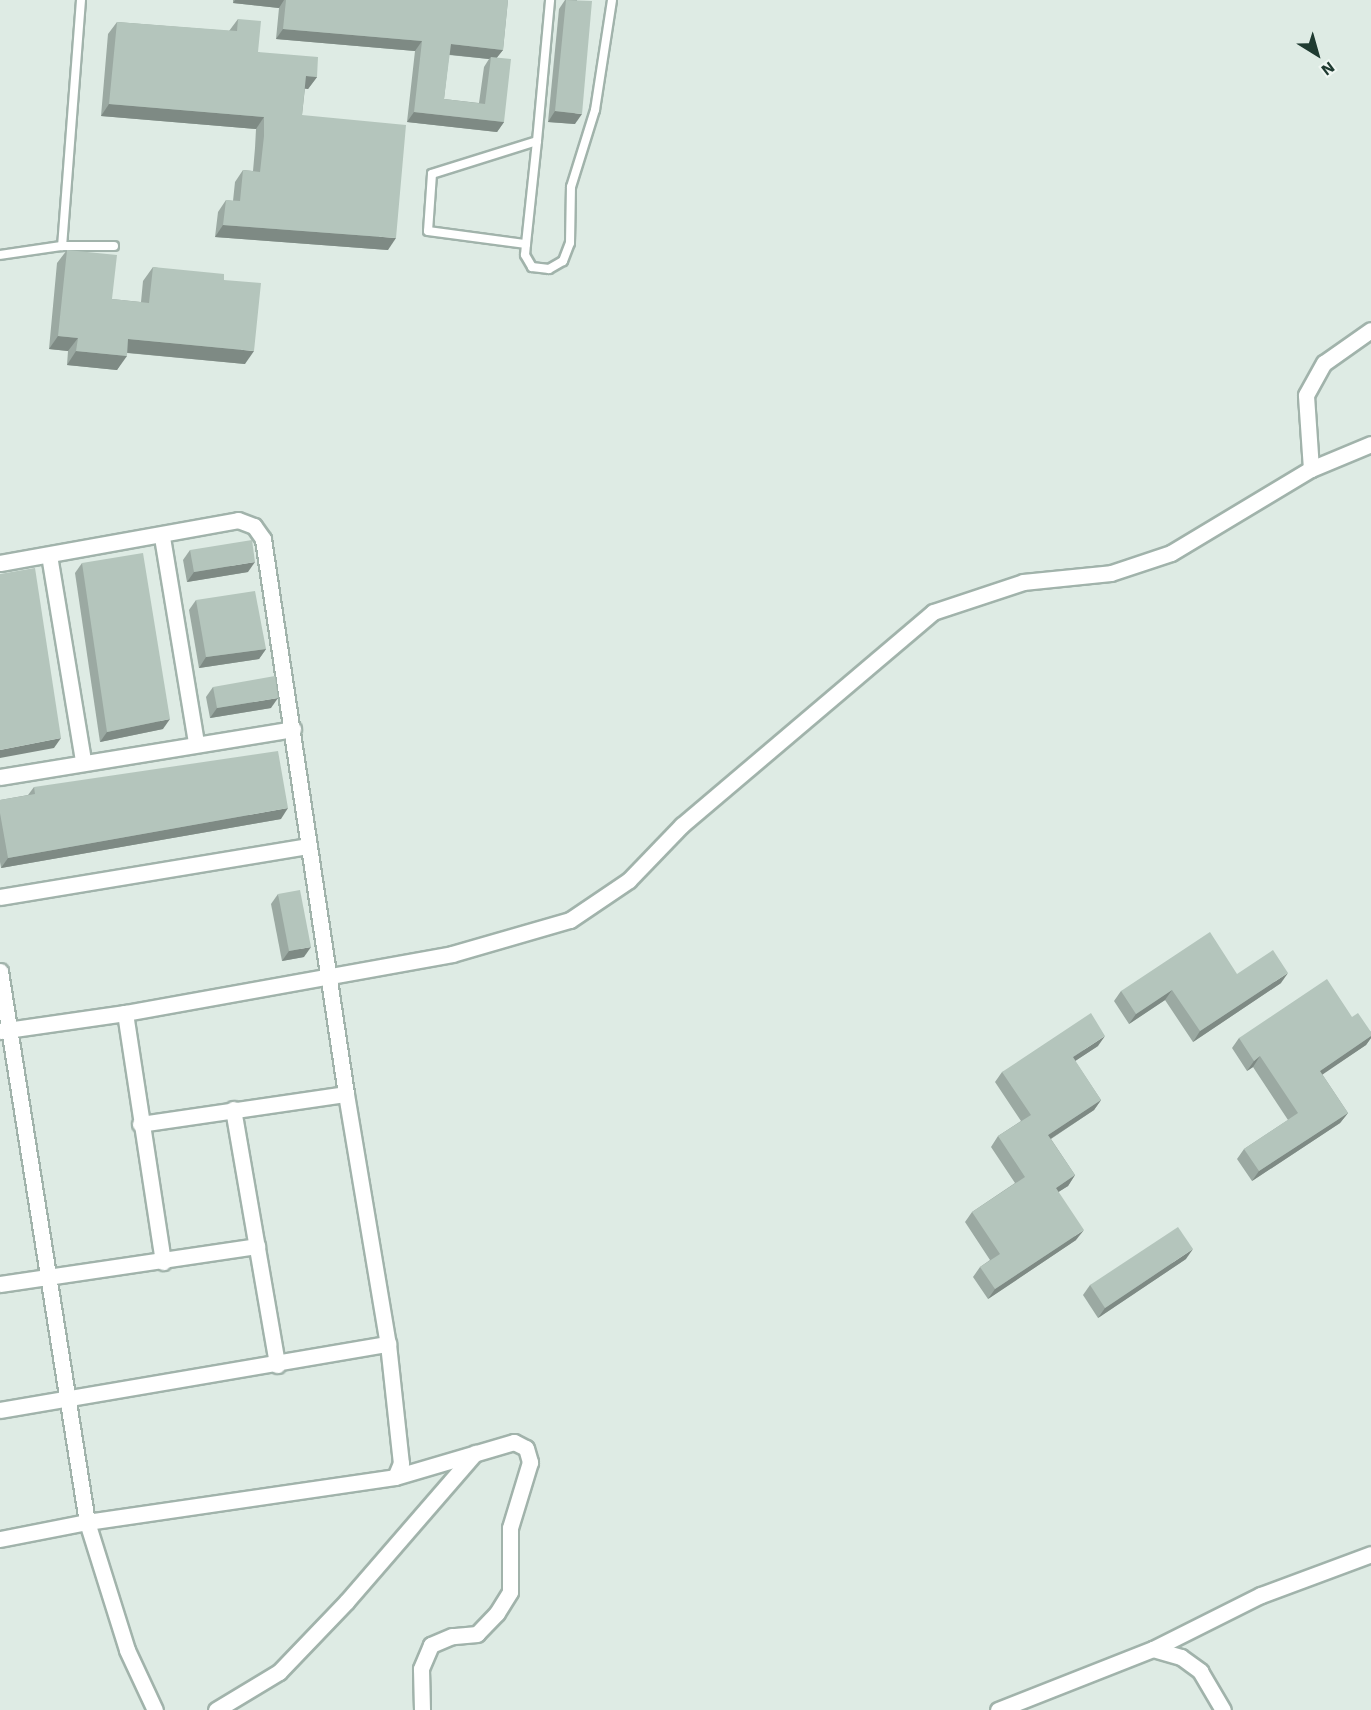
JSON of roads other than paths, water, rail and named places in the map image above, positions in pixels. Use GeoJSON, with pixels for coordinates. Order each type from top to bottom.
{"type":"FeatureCollection","features":[{"type":"Feature","properties":{"kind":"street"},"geometry":{"type":"LineString","coordinates":[[1311,469],[1306,395],[1324,363],[1371,330]]}},
{"type":"Feature","properties":{"kind":"street"},"geometry":{"type":"LineString","coordinates":[[5,1030],[125,1013],[452,954],[570,920],[629,880],[682,825],[933,612],[1023,582],[1111,573],[1171,553],[1311,469],[1371,444]]}},
{"type":"Feature","properties":{"kind":"street"},"geometry":{"type":"LineString","coordinates":[[0,563],[162,537],[238,520],[254,526],[263,539],[346,1094],[388,1344],[401,1463],[395,1477]]}},
{"type":"Feature","properties":{"kind":"street"},"geometry":{"type":"LineString","coordinates":[[162,537],[196,742]]}},
{"type":"Feature","properties":{"kind":"street"},"geometry":{"type":"LineString","coordinates":[[49,555],[83,761]]}},
{"type":"Feature","properties":{"kind":"street"},"geometry":{"type":"LineString","coordinates":[[0,777],[196,742],[293,729]]}},
{"type":"Feature","properties":{"kind":"street"},"geometry":{"type":"LineString","coordinates":[[0,897],[309,846]]}},
{"type":"Feature","properties":{"kind":"street"},"geometry":{"type":"LineString","coordinates":[[0,971],[5,1030],[87,1522],[127,1650],[155,1710]]}},
{"type":"Feature","properties":{"kind":"street"},"geometry":{"type":"LineString","coordinates":[[125,1013],[162,1262]]}},
{"type":"Feature","properties":{"kind":"street"},"geometry":{"type":"LineString","coordinates":[[140,1124],[346,1094]]}},
{"type":"Feature","properties":{"kind":"street"},"geometry":{"type":"LineString","coordinates":[[233,1109],[276,1365]]}},
{"type":"Feature","properties":{"kind":"street"},"geometry":{"type":"LineString","coordinates":[[0,1284],[162,1262],[257,1246]]}},
{"type":"Feature","properties":{"kind":"street"},"geometry":{"type":"LineString","coordinates":[[0,1410],[276,1365],[388,1344]]}},
{"type":"Feature","properties":{"kind":"street"},"geometry":{"type":"LineString","coordinates":[[0,1539],[87,1522],[395,1477],[514,1442],[526,1448],[530,1462],[510,1528],[510,1592],[497,1613],[477,1634],[452,1636],[431,1645],[421,1669],[422,1710]]}},
{"type":"Feature","properties":{"kind":"street"},"geometry":{"type":"LineString","coordinates":[[216,1710],[279,1672],[347,1601],[475,1453]]}},
{"type":"Feature","properties":{"kind":"street"},"geometry":{"type":"LineString","coordinates":[[1000,1710],[1153,1649],[1261,1595],[1371,1554]]}},
{"type":"Feature","properties":{"kind":"street"},"geometry":{"type":"LineString","coordinates":[[1153,1649],[1181,1658],[1200,1671],[1223,1710]]}},
{"type":"Feature","properties":{"kind":"lane"},"geometry":{"type":"LineString","coordinates":[[62,246],[81,0]]}},
{"type":"Feature","properties":{"kind":"lane"},"geometry":{"type":"LineString","coordinates":[[550,0],[525,255],[532,267],[549,269],[563,261],[570,243],[571,187],[595,110],[612,0]]}},
{"type":"Feature","properties":{"kind":"lane"},"geometry":{"type":"LineString","coordinates":[[526,244],[428,231],[432,174],[537,141]]}},
{"type":"Feature","properties":{"kind":"lane"},"geometry":{"type":"LineString","coordinates":[[0,255],[62,246],[114,246]]}}]}
